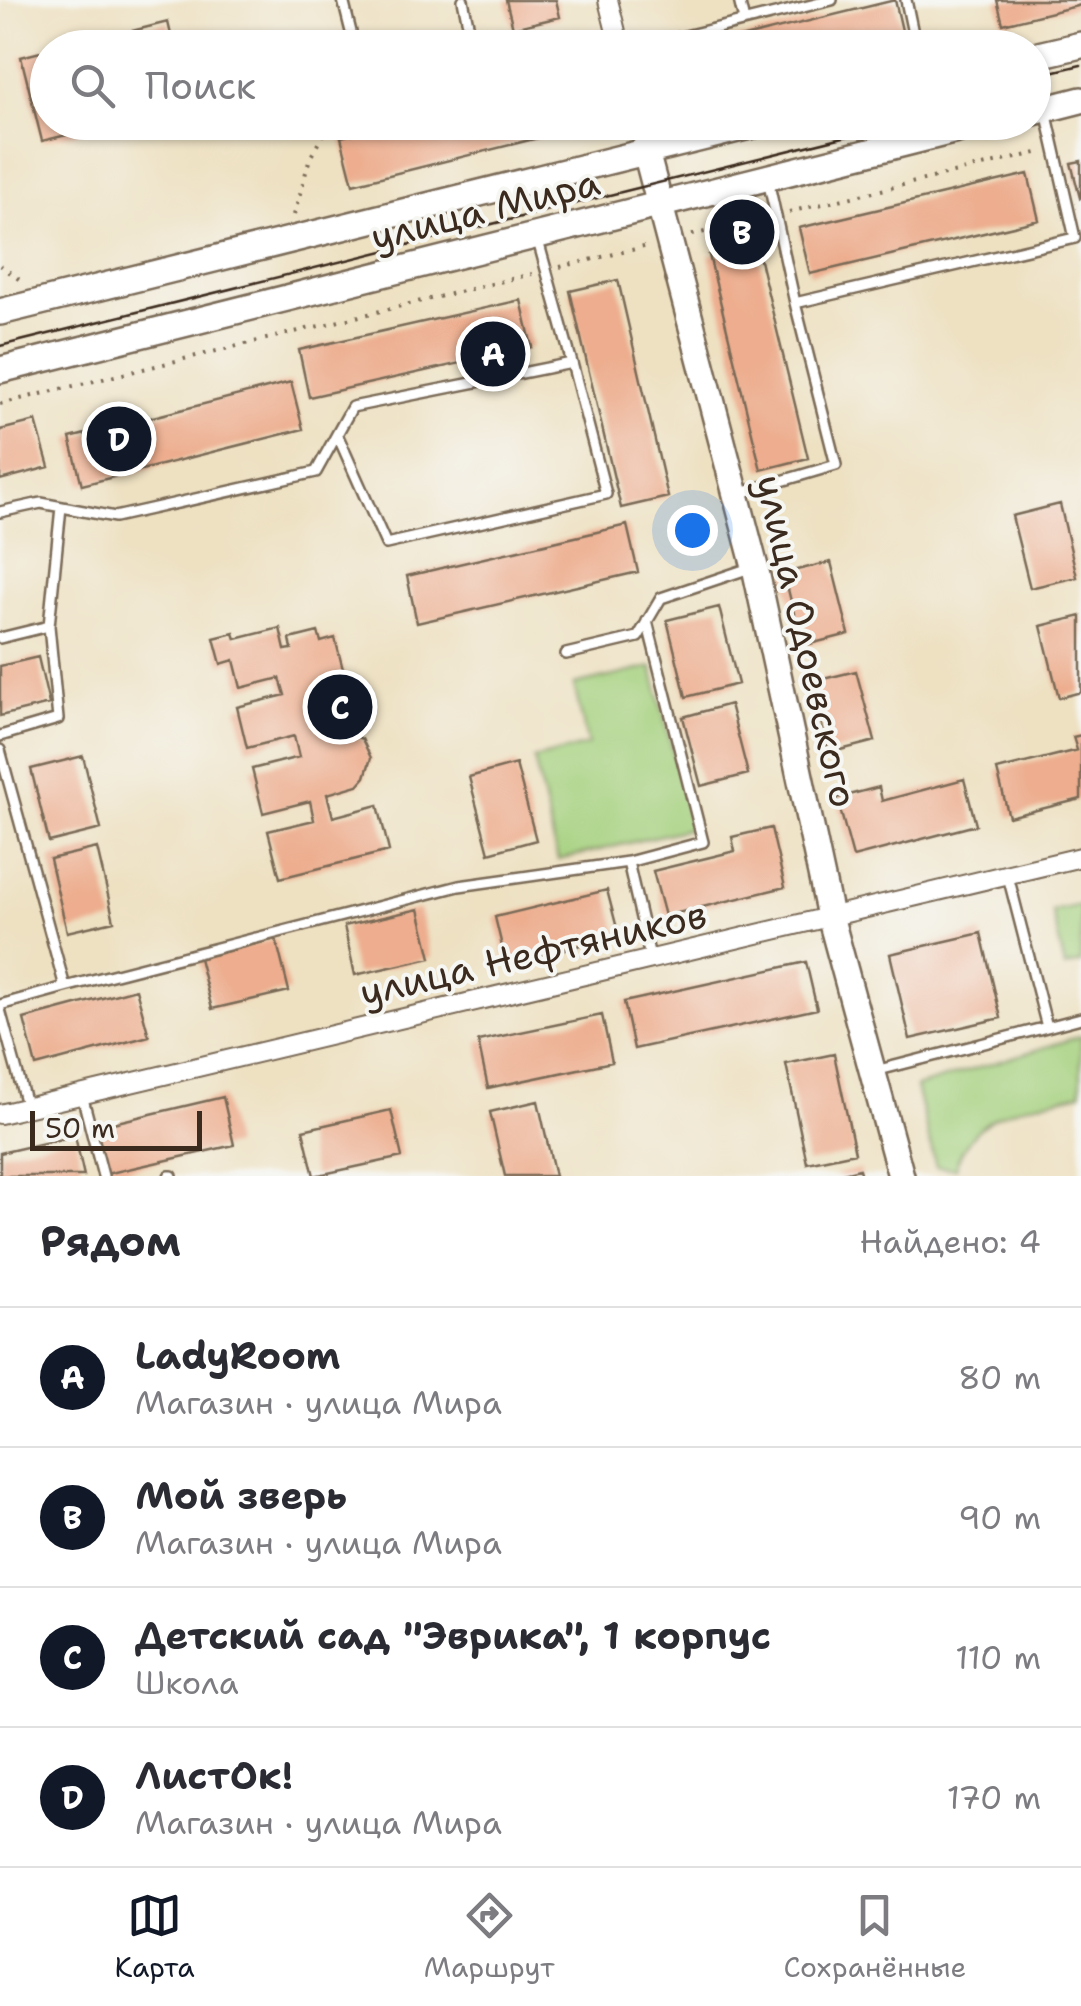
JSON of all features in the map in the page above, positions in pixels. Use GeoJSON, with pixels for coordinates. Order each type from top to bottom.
{"type":"FeatureCollection","features":[{"type":"Feature","properties":{"kind":"main road"},"geometry":{"type":"LineString","coordinates":[[1051,52],[1081,45]]}},
{"type":"Feature","properties":{"kind":"main road"},"geometry":{"type":"LineString","coordinates":[[1051,107],[1081,100]]}},
{"type":"Feature","properties":{"kind":"main road","name":"улица Мира"},"geometry":{"type":"LineString","coordinates":[[0,312],[694,140]]}},
{"type":"Feature","properties":{"kind":"main road","name":"улица Мира"},"geometry":{"type":"LineString","coordinates":[[0,370],[917,140]]}},
{"type":"Feature","properties":{"kind":"main road","name":"улица Одоевского"},"geometry":{"type":"LineString","coordinates":[[646,152],[755,566],[830,916],[901,1176]]}},
{"type":"Feature","properties":{"kind":"street"},"geometry":{"type":"LineString","coordinates":[[608,0],[616,30]]}},
{"type":"Feature","properties":{"kind":"street","name":"улица Одоевского"},"geometry":{"type":"LineString","coordinates":[[643,140],[646,152]]}},
{"type":"Feature","properties":{"kind":"street","name":"улица Нефтяников"},"geometry":{"type":"LineString","coordinates":[[0,1114],[1081,857]]}},
{"type":"Feature","properties":{"kind":"lane"},"geometry":{"type":"LineString","coordinates":[[343,0],[350,30]]}},
{"type":"Feature","properties":{"kind":"lane"},"geometry":{"type":"LineString","coordinates":[[463,0],[470,30]]}},
{"type":"Feature","properties":{"kind":"lane"},"geometry":{"type":"LineString","coordinates":[[739,0],[744,21]]}},
{"type":"Feature","properties":{"kind":"lane"},"geometry":{"type":"LineString","coordinates":[[708,30],[832,0]]}},
{"type":"Feature","properties":{"kind":"lane"},"geometry":{"type":"LineString","coordinates":[[906,0],[912,30]]}},
{"type":"Feature","properties":{"kind":"lane"},"geometry":{"type":"LineString","coordinates":[[794,303],[1078,238],[1048,140]]}},
{"type":"Feature","properties":{"kind":"lane"},"geometry":{"type":"LineString","coordinates":[[736,494],[836,466],[794,303],[768,177]]}},
{"type":"Feature","properties":{"kind":"lane"},"geometry":{"type":"LineString","coordinates":[[337,434],[386,544],[606,494],[536,234]]}},
{"type":"Feature","properties":{"kind":"lane"},"geometry":{"type":"LineString","coordinates":[[0,512],[41,503],[116,517],[316,472],[352,407],[572,363]]}},
{"type":"Feature","properties":{"kind":"lane"},"geometry":{"type":"LineString","coordinates":[[0,736],[58,718],[49,626],[61,506]]}},
{"type":"Feature","properties":{"kind":"lane"},"geometry":{"type":"LineString","coordinates":[[566,654],[638,637],[661,598],[755,566]]}},
{"type":"Feature","properties":{"kind":"lane"},"geometry":{"type":"LineString","coordinates":[[27,1108],[0,1007],[459,886],[628,862],[703,842],[647,621]]}},
{"type":"Feature","properties":{"kind":"lane"},"geometry":{"type":"LineString","coordinates":[[0,638],[49,626]]}},
{"type":"Feature","properties":{"kind":"lane"},"geometry":{"type":"LineString","coordinates":[[0,750],[65,987]]}},
{"type":"Feature","properties":{"kind":"lane"},"geometry":{"type":"LineString","coordinates":[[628,862],[650,958]]}},
{"type":"Feature","properties":{"kind":"lane"},"geometry":{"type":"LineString","coordinates":[[1008,876],[1047,1027]]}},
{"type":"Feature","properties":{"kind":"lane"},"geometry":{"type":"LineString","coordinates":[[872,1071],[1081,1018]]}},
{"type":"Feature","properties":{"kind":"lane"},"geometry":{"type":"LineString","coordinates":[[82,1094],[104,1176]]}},
{"type":"Feature","properties":{"kind":"path"},"geometry":{"type":"LineString","coordinates":[[294,216],[310,158],[320,140]]}},
{"type":"Feature","properties":{"kind":"path"},"geometry":{"type":"LineString","coordinates":[[0,264],[24,283]]}},
{"type":"Feature","properties":{"kind":"green space"},"geometry":{"type":"Polygon","coordinates":[[[652,667],[691,828],[558,860],[534,759],[588,745],[574,685],[652,667]]]}},
{"type":"Feature","properties":{"kind":"green space"},"geometry":{"type":"Polygon","coordinates":[[[1081,905],[1081,963],[1065,967],[1052,911],[1081,905]]]}},
{"type":"Feature","properties":{"kind":"green space"},"geometry":{"type":"Polygon","coordinates":[[[1081,1036],[1081,1093],[1022,1107],[989,1121],[964,1148],[955,1168],[936,1167],[916,1087],[1081,1036]]]}},
{"type":"Feature","properties":{"kind":"building"},"geometry":{"type":"Polygon","coordinates":[[[506,0],[556,0],[560,17],[513,28],[506,0]]]}},
{"type":"Feature","properties":{"kind":"building"},"geometry":{"type":"Polygon","coordinates":[[[895,0],[902,30],[772,30],[895,0]]]}},
{"type":"Feature","properties":{"kind":"building"},"geometry":{"type":"Polygon","coordinates":[[[997,0],[1081,0],[1081,5],[1003,24],[997,0]]]}},
{"type":"Feature","properties":{"kind":"building"},"geometry":{"type":"Polygon","coordinates":[[[168,22],[170,30],[136,30],[168,22]]]}},
{"type":"Feature","properties":{"kind":"building"},"geometry":{"type":"Polygon","coordinates":[[[30,55],[30,93],[21,57],[30,55]]]}},
{"type":"Feature","properties":{"kind":"building"},"geometry":{"type":"Polygon","coordinates":[[[342,140],[530,140],[353,184],[342,140]]]}},
{"type":"Feature","properties":{"kind":"building"},"geometry":{"type":"Polygon","coordinates":[[[1081,161],[1081,197],[1080,198],[1071,163],[1081,161]]]}},
{"type":"Feature","properties":{"kind":"building"},"geometry":{"type":"Polygon","coordinates":[[[1028,174],[1039,220],[810,274],[799,228],[1028,174]]]}},
{"type":"Feature","properties":{"kind":"building"},"geometry":{"type":"Polygon","coordinates":[[[756,244],[808,458],[761,470],[709,255],[756,244]]]}},
{"type":"Feature","properties":{"kind":"building"},"geometry":{"type":"Polygon","coordinates":[[[618,280],[668,497],[621,508],[570,291],[618,280]]]}},
{"type":"Feature","properties":{"kind":"building"},"geometry":{"type":"Polygon","coordinates":[[[521,300],[532,347],[309,397],[299,350],[521,300]]]}},
{"type":"Feature","properties":{"kind":"building"},"geometry":{"type":"Polygon","coordinates":[[[291,382],[303,429],[82,485],[70,438],[291,382]]]}},
{"type":"Feature","properties":{"kind":"building"},"geometry":{"type":"Polygon","coordinates":[[[36,421],[49,467],[0,480],[0,430],[36,421]]]}},
{"type":"Feature","properties":{"kind":"building"},"geometry":{"type":"Polygon","coordinates":[[[1060,504],[1077,577],[1030,588],[1012,516],[1060,504]]]}},
{"type":"Feature","properties":{"kind":"building"},"geometry":{"type":"Polygon","coordinates":[[[627,525],[638,572],[417,623],[407,576],[627,525]]]}},
{"type":"Feature","properties":{"kind":"building"},"geometry":{"type":"Polygon","coordinates":[[[831,562],[849,634],[802,646],[784,573],[831,562]]]}},
{"type":"Feature","properties":{"kind":"building"},"geometry":{"type":"Polygon","coordinates":[[[719,607],[738,684],[686,697],[667,620],[719,607]]]}},
{"type":"Feature","properties":{"kind":"building"},"geometry":{"type":"Polygon","coordinates":[[[1081,616],[1081,692],[1059,698],[1041,626],[1081,616]]]}},
{"type":"Feature","properties":{"kind":"building"},"geometry":{"type":"Polygon","coordinates":[[[280,628],[285,650],[292,649],[290,639],[318,632],[321,642],[335,638],[348,689],[315,698],[321,722],[329,720],[332,732],[344,731],[362,739],[371,758],[358,785],[327,794],[333,817],[378,805],[389,851],[280,878],[268,831],[314,820],[310,801],[263,813],[252,769],[299,757],[294,736],[247,748],[237,707],[285,695],[280,678],[241,688],[234,660],[221,664],[214,638],[234,633],[236,639],[280,628]]]}},
{"type":"Feature","properties":{"kind":"building"},"geometry":{"type":"Polygon","coordinates":[[[38,657],[49,704],[0,716],[0,666],[38,657]]]}},
{"type":"Feature","properties":{"kind":"building"},"geometry":{"type":"Polygon","coordinates":[[[856,671],[875,741],[829,753],[811,682],[856,671]]]}},
{"type":"Feature","properties":{"kind":"building"},"geometry":{"type":"Polygon","coordinates":[[[730,704],[748,774],[701,786],[683,717],[730,704]]]}},
{"type":"Feature","properties":{"kind":"building"},"geometry":{"type":"Polygon","coordinates":[[[1081,735],[1081,799],[1009,817],[997,770],[1077,750],[1073,737],[1081,735]]]}},
{"type":"Feature","properties":{"kind":"building"},"geometry":{"type":"Polygon","coordinates":[[[83,756],[101,829],[49,842],[31,769],[83,756]]]}},
{"type":"Feature","properties":{"kind":"building"},"geometry":{"type":"Polygon","coordinates":[[[516,764],[536,840],[489,853],[469,777],[516,764]]]}},
{"type":"Feature","properties":{"kind":"building"},"geometry":{"type":"Polygon","coordinates":[[[964,779],[976,825],[853,857],[837,798],[879,787],[882,801],[964,779]]]}},
{"type":"Feature","properties":{"kind":"building"},"geometry":{"type":"Polygon","coordinates":[[[771,828],[785,887],[665,916],[653,871],[735,851],[732,837],[771,828]]]}},
{"type":"Feature","properties":{"kind":"building"},"geometry":{"type":"Polygon","coordinates":[[[97,848],[114,921],[67,932],[50,859],[97,848]]]}},
{"type":"Feature","properties":{"kind":"building"},"geometry":{"type":"Polygon","coordinates":[[[607,890],[619,936],[506,963],[495,917],[607,890]]]}},
{"type":"Feature","properties":{"kind":"building"},"geometry":{"type":"Polygon","coordinates":[[[419,909],[431,958],[355,975],[344,926],[419,909]]]}},
{"type":"Feature","properties":{"kind":"building"},"geometry":{"type":"Polygon","coordinates":[[[981,933],[1001,1018],[910,1039],[890,954],[981,933]]]}},
{"type":"Feature","properties":{"kind":"building"},"geometry":{"type":"Polygon","coordinates":[[[276,939],[289,991],[212,1009],[199,958],[276,939]]]}},
{"type":"Feature","properties":{"kind":"building"},"geometry":{"type":"Polygon","coordinates":[[[806,962],[817,1009],[634,1049],[624,1002],[806,962]]]}},
{"type":"Feature","properties":{"kind":"building"},"geometry":{"type":"Polygon","coordinates":[[[136,989],[149,1036],[36,1066],[24,1019],[136,989]]]}},
{"type":"Feature","properties":{"kind":"building"},"geometry":{"type":"Polygon","coordinates":[[[602,1015],[612,1062],[488,1088],[478,1041],[602,1015]]]}},
{"type":"Feature","properties":{"kind":"building"},"geometry":{"type":"Polygon","coordinates":[[[834,1054],[855,1153],[807,1163],[786,1064],[834,1054]]]}},
{"type":"Feature","properties":{"kind":"building"},"geometry":{"type":"Polygon","coordinates":[[[223,1097],[234,1145],[106,1174],[96,1127],[223,1097]]]}},
{"type":"Feature","properties":{"kind":"building"},"geometry":{"type":"Polygon","coordinates":[[[538,1101],[555,1176],[505,1176],[490,1112],[538,1101]]]}},
{"type":"Feature","properties":{"kind":"building"},"geometry":{"type":"Polygon","coordinates":[[[391,1110],[402,1157],[314,1176],[303,1130],[391,1110]]]}},
{"type":"Feature","properties":{"kind":"building"},"geometry":{"type":"Polygon","coordinates":[[[75,1136],[84,1176],[0,1176],[0,1153],[75,1136]]]}},
{"type":"Feature","properties":{"kind":"building"},"geometry":{"type":"Polygon","coordinates":[[[859,1169],[861,1176],[835,1175],[859,1169]]]}},
{"type":"Feature","properties":{"kind":"tram line"},"geometry":{"type":"LineString","coordinates":[[1051,72],[1081,65]]}},
{"type":"Feature","properties":{"kind":"tram line"},"geometry":{"type":"LineString","coordinates":[[0,346],[831,140]]}},
{"type":"Feature","properties":{"kind":"place","name":"Мой зверь"},"geometry":{"type":"Point","coordinates":[742,232]}},
{"type":"Feature","properties":{"kind":"place","name":"LadyRoom"},"geometry":{"type":"Point","coordinates":[493,354]}},
{"type":"Feature","properties":{"kind":"place","name":"ЛистОк!"},"geometry":{"type":"Point","coordinates":[119,439]}},
{"type":"Feature","properties":{"kind":"place","name":"Детский сад \"Эврика\", 1 корпус"},"geometry":{"type":"Point","coordinates":[340,707]}}]}
